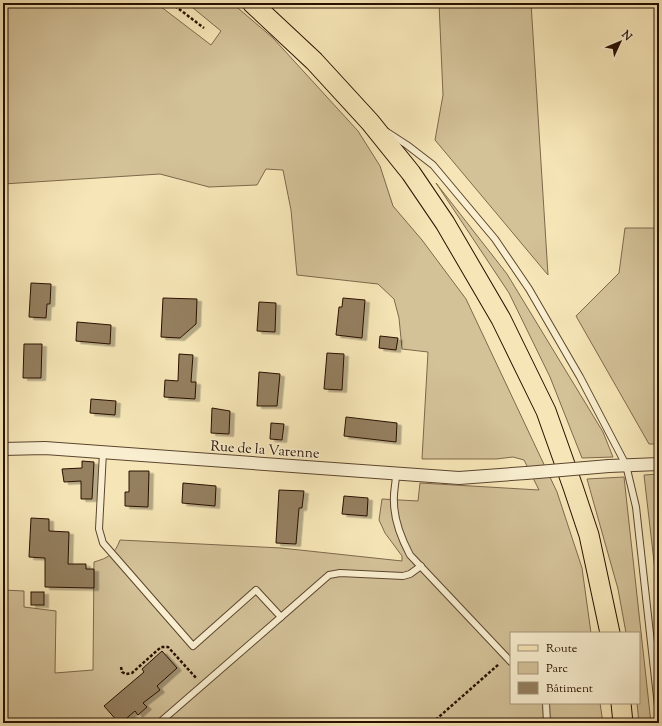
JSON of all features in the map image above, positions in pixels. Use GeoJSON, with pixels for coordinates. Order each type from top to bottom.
{"type":"FeatureCollection","features":[{"type":"Feature","properties":{"kind":"main road"},"geometry":{"type":"LineString","coordinates":[[252,3],[314,61],[370,122],[411,173],[445,223],[501,319],[546,411],[589,535],[610,632]]}},
{"type":"Feature","properties":{"kind":"main road"},"geometry":{"type":"LineString","coordinates":[[621,704],[623,723]]}},
{"type":"Feature","properties":{"kind":"street","name":"Rue de la Varenne"},"geometry":{"type":"LineString","coordinates":[[3,449],[45,448],[459,478],[626,465]]}},
{"type":"Feature","properties":{"kind":"street"},"geometry":{"type":"LineString","coordinates":[[626,465],[659,464]]}},
{"type":"Feature","properties":{"kind":"lane"},"geometry":{"type":"LineString","coordinates":[[370,122],[407,145],[433,165],[495,240],[529,289],[580,377],[626,465],[636,507],[659,715]]}},
{"type":"Feature","properties":{"kind":"lane"},"geometry":{"type":"LineString","coordinates":[[103,452],[100,529],[103,543],[193,646],[256,590],[281,617]]}},
{"type":"Feature","properties":{"kind":"lane"},"geometry":{"type":"LineString","coordinates":[[396,474],[393,501],[395,518],[401,537],[410,555],[509,660]]}},
{"type":"Feature","properties":{"kind":"lane"},"geometry":{"type":"LineString","coordinates":[[159,723],[329,575],[340,573],[403,576],[410,574],[421,566]]}},
{"type":"Feature","properties":{"kind":"lane"},"geometry":{"type":"LineString","coordinates":[[546,704],[546,723]]}},
{"type":"Feature","properties":{"kind":"path"},"geometry":{"type":"LineString","coordinates":[[171,3],[204,28]]}},
{"type":"Feature","properties":{"kind":"path"},"geometry":{"type":"LineString","coordinates":[[120,667],[122,672],[126,674],[132,673],[161,646],[168,647],[203,685]]}},
{"type":"Feature","properties":{"kind":"path"},"geometry":{"type":"LineString","coordinates":[[432,723],[509,660]]}},
{"type":"Feature","properties":{"kind":"green space"},"geometry":{"type":"Polygon","coordinates":[[[3,3],[156,3],[211,45],[221,31],[187,3],[232,3],[273,38],[358,131],[380,166],[393,206],[422,240],[466,299],[557,492],[582,568],[591,632],[510,632],[510,704],[600,704],[603,723],[6,723],[3,682],[3,590],[24,591],[24,607],[56,611],[55,673],[93,670],[94,562],[110,555],[116,549],[120,540],[281,548],[402,561],[402,556],[385,533],[379,520],[382,499],[418,501],[420,483],[539,490],[524,460],[513,457],[496,459],[422,459],[428,352],[402,349],[399,318],[394,299],[378,284],[297,275],[291,210],[283,170],[266,169],[257,185],[209,187],[160,174],[3,184],[3,3]]]}},
{"type":"Feature","properties":{"kind":"green space"},"geometry":{"type":"Polygon","coordinates":[[[439,3],[531,3],[548,275],[435,140],[443,95],[439,3]]]}},
{"type":"Feature","properties":{"kind":"green space"},"geometry":{"type":"Polygon","coordinates":[[[436,183],[507,274],[603,432],[613,457],[582,458],[550,377],[509,293],[436,183]]]}},
{"type":"Feature","properties":{"kind":"green space"},"geometry":{"type":"Polygon","coordinates":[[[625,228],[659,228],[659,444],[649,444],[576,316],[619,273],[625,228]]]}},
{"type":"Feature","properties":{"kind":"green space"},"geometry":{"type":"Polygon","coordinates":[[[659,474],[659,605],[644,475],[659,474]]]}},
{"type":"Feature","properties":{"kind":"green space"},"geometry":{"type":"Polygon","coordinates":[[[624,477],[651,723],[639,723],[637,704],[640,704],[640,632],[626,632],[618,589],[587,479],[624,477]]]}},
{"type":"Feature","properties":{"kind":"building"},"geometry":{"type":"Polygon","coordinates":[[[31,283],[51,284],[50,304],[47,304],[46,318],[29,317],[31,283]]]}},
{"type":"Feature","properties":{"kind":"building"},"geometry":{"type":"Polygon","coordinates":[[[163,298],[197,299],[196,324],[180,338],[161,337],[163,298]]]}},
{"type":"Feature","properties":{"kind":"building"},"geometry":{"type":"Polygon","coordinates":[[[343,298],[365,300],[362,338],[336,335],[339,307],[342,307],[343,298]]]}},
{"type":"Feature","properties":{"kind":"building"},"geometry":{"type":"Polygon","coordinates":[[[259,302],[276,303],[275,332],[257,331],[259,302]]]}},
{"type":"Feature","properties":{"kind":"building"},"geometry":{"type":"Polygon","coordinates":[[[77,322],[111,325],[110,344],[76,341],[77,322]]]}},
{"type":"Feature","properties":{"kind":"building"},"geometry":{"type":"Polygon","coordinates":[[[380,336],[398,338],[396,350],[379,348],[380,336]]]}},
{"type":"Feature","properties":{"kind":"building"},"geometry":{"type":"Polygon","coordinates":[[[24,344],[42,344],[41,378],[23,378],[24,344]]]}},
{"type":"Feature","properties":{"kind":"building"},"geometry":{"type":"Polygon","coordinates":[[[327,353],[344,354],[342,390],[324,389],[327,353]]]}},
{"type":"Feature","properties":{"kind":"building"},"geometry":{"type":"Polygon","coordinates":[[[179,354],[193,355],[191,382],[196,382],[195,399],[164,397],[165,380],[178,381],[179,354]]]}},
{"type":"Feature","properties":{"kind":"building"},"geometry":{"type":"Polygon","coordinates":[[[259,372],[280,374],[277,406],[257,406],[259,372]]]}},
{"type":"Feature","properties":{"kind":"building"},"geometry":{"type":"Polygon","coordinates":[[[91,399],[116,401],[115,415],[90,413],[91,399]]]}},
{"type":"Feature","properties":{"kind":"building"},"geometry":{"type":"Polygon","coordinates":[[[212,408],[230,411],[229,434],[211,433],[212,408]]]}},
{"type":"Feature","properties":{"kind":"building"},"geometry":{"type":"Polygon","coordinates":[[[346,417],[397,423],[396,442],[344,436],[346,417]]]}},
{"type":"Feature","properties":{"kind":"building"},"geometry":{"type":"Polygon","coordinates":[[[271,423],[284,424],[282,440],[270,439],[271,423]]]}},
{"type":"Feature","properties":{"kind":"building"},"geometry":{"type":"Polygon","coordinates":[[[82,461],[94,462],[92,499],[81,499],[81,481],[64,482],[62,469],[82,468],[82,461]]]}},
{"type":"Feature","properties":{"kind":"building"},"geometry":{"type":"Polygon","coordinates":[[[129,471],[149,471],[148,507],[125,506],[125,492],[129,492],[129,471]]]}},
{"type":"Feature","properties":{"kind":"building"},"geometry":{"type":"Polygon","coordinates":[[[183,483],[216,486],[215,506],[182,503],[183,483]]]}},
{"type":"Feature","properties":{"kind":"building"},"geometry":{"type":"Polygon","coordinates":[[[279,490],[304,491],[302,508],[299,508],[296,544],[276,543],[279,490]]]}},
{"type":"Feature","properties":{"kind":"building"},"geometry":{"type":"Polygon","coordinates":[[[344,496],[368,498],[367,516],[342,514],[344,496]]]}},
{"type":"Feature","properties":{"kind":"building"},"geometry":{"type":"Polygon","coordinates":[[[31,518],[49,519],[49,531],[69,532],[68,564],[86,564],[86,569],[94,569],[94,588],[45,587],[45,558],[29,557],[31,518]]]}},
{"type":"Feature","properties":{"kind":"building"},"geometry":{"type":"Polygon","coordinates":[[[31,592],[44,592],[44,605],[31,605],[31,592]]]}},
{"type":"Feature","properties":{"kind":"building"},"geometry":{"type":"Polygon","coordinates":[[[162,651],[177,668],[157,686],[160,690],[143,703],[147,707],[138,715],[135,711],[119,723],[104,706],[144,672],[142,669],[162,651]]]}}]}
